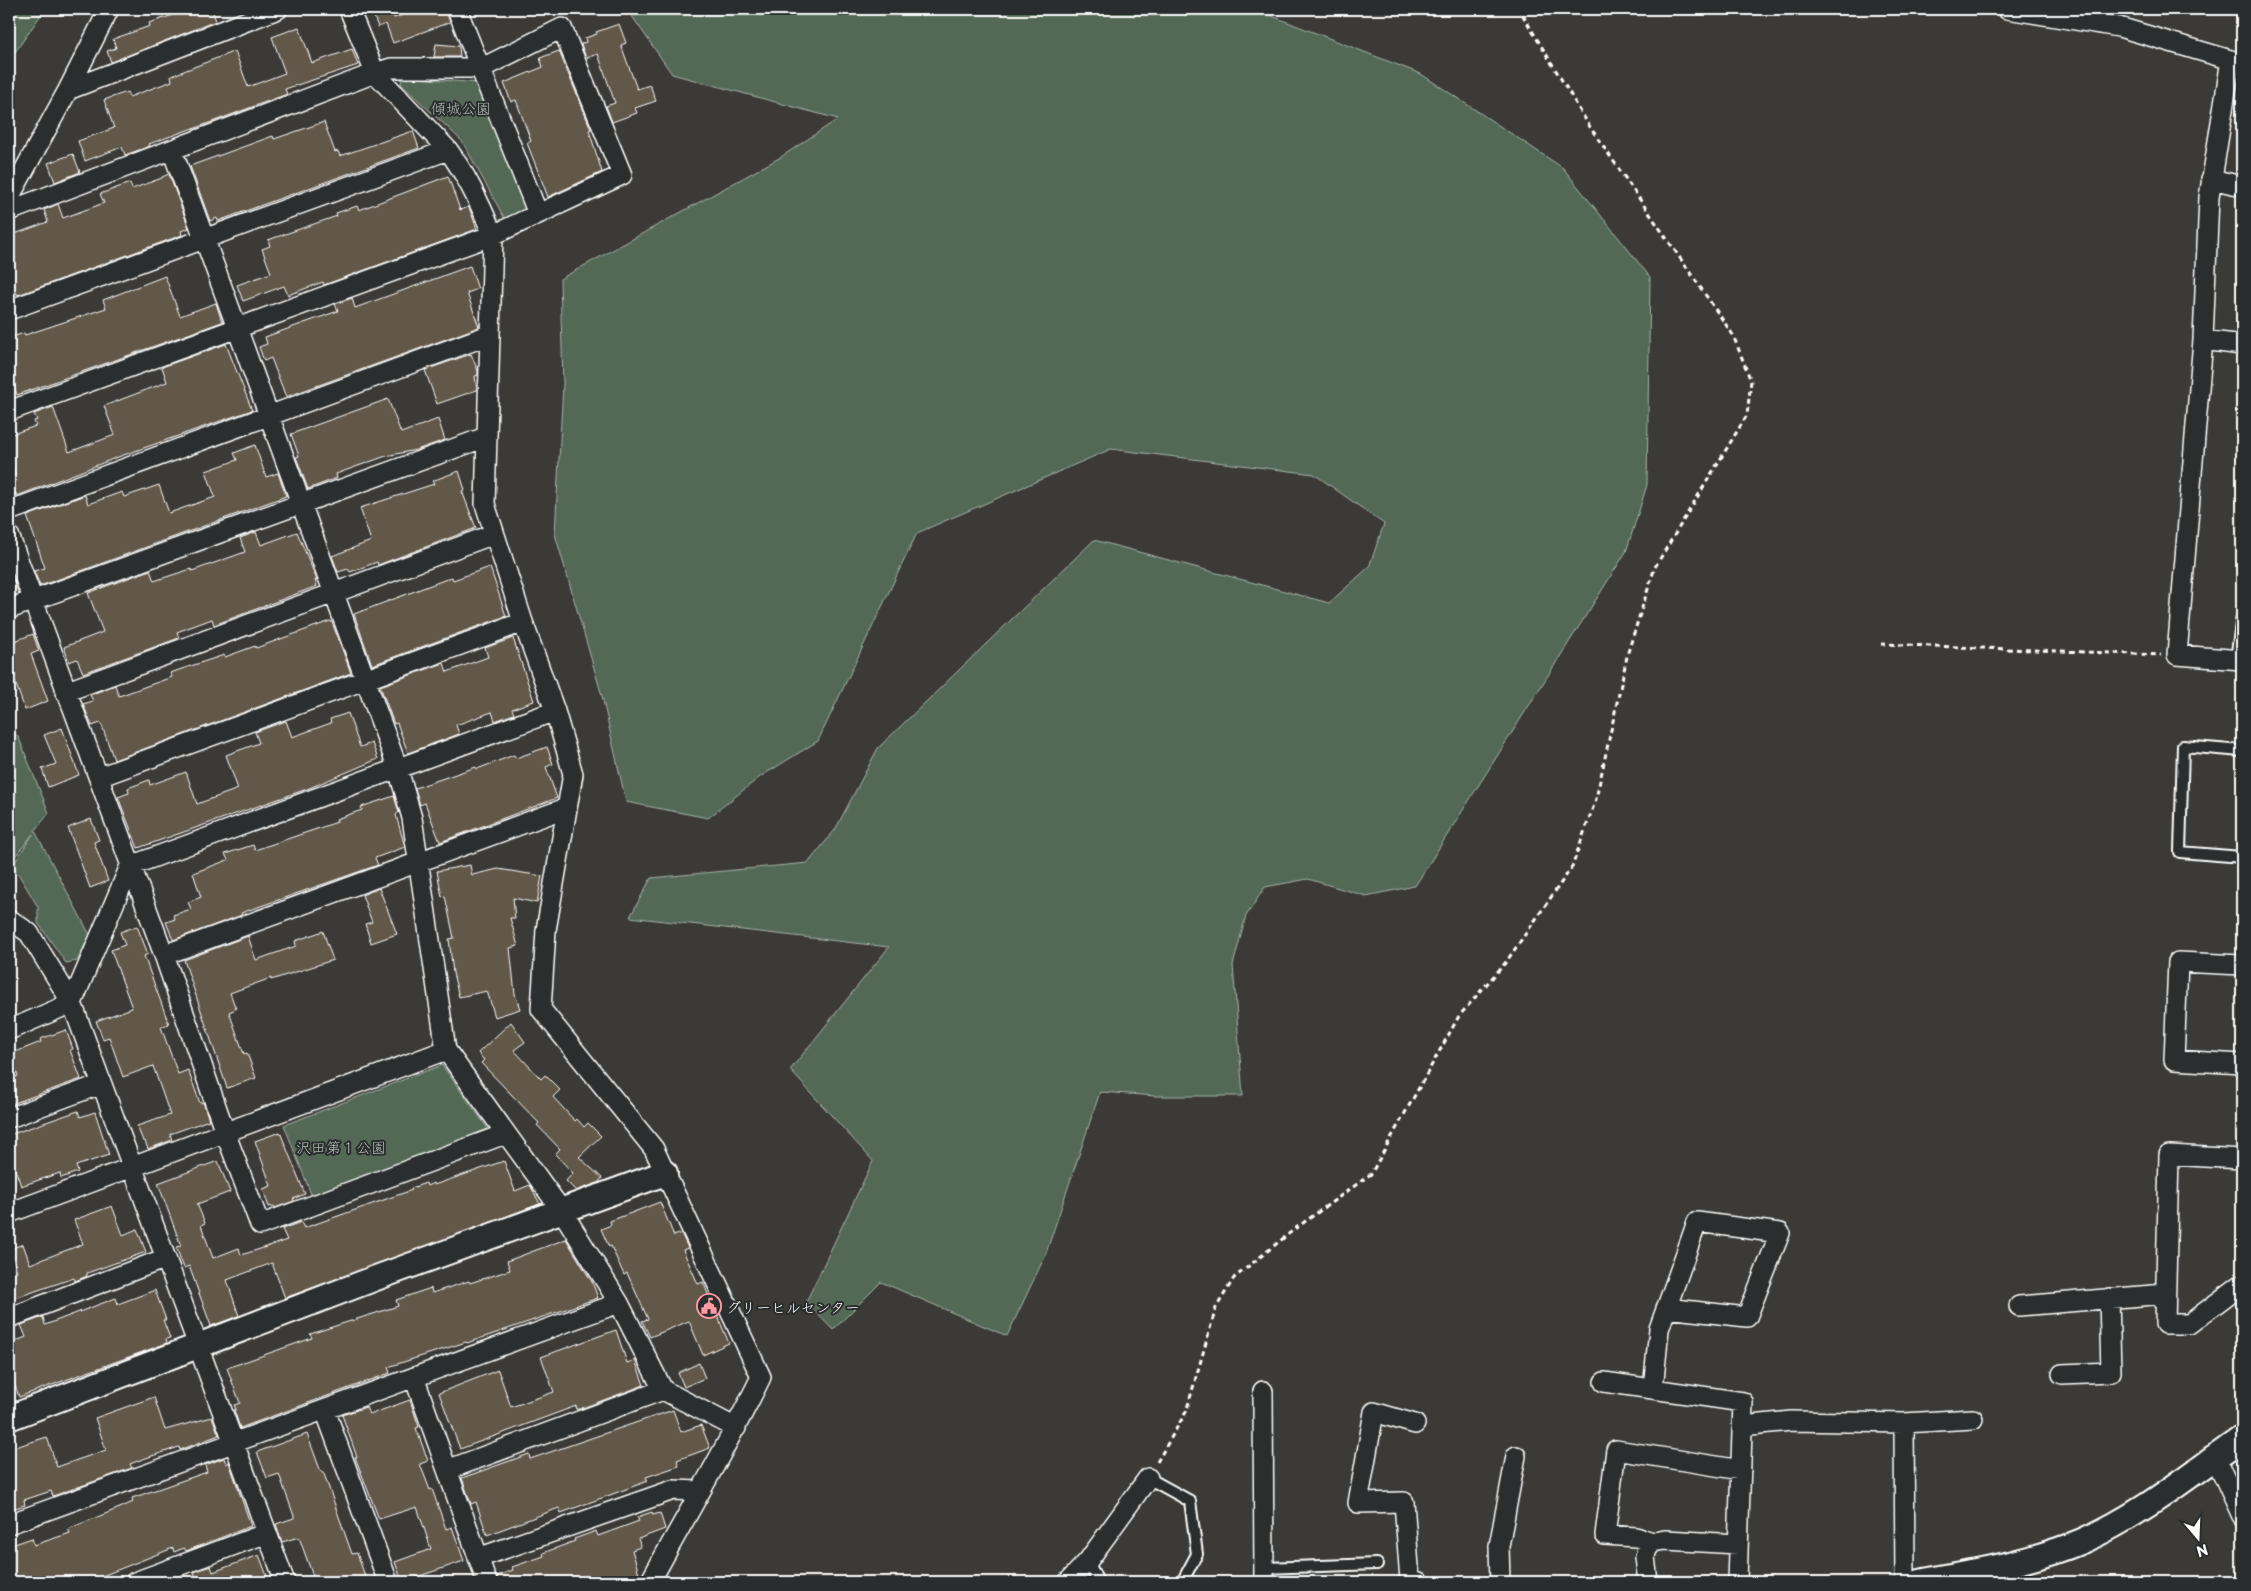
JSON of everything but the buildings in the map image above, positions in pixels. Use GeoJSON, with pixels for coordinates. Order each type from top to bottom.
{"type":"FeatureCollection","features":[{"type":"Feature","properties":{"kind":"street"},"geometry":{"type":"LineString","coordinates":[[9,198],[68,90],[109,9]]}},
{"type":"Feature","properties":{"kind":"street"},"geometry":{"type":"LineString","coordinates":[[68,90],[278,9]]}},
{"type":"Feature","properties":{"kind":"street"},"geometry":{"type":"LineString","coordinates":[[349,9],[375,73],[448,150],[458,164],[483,210],[493,235],[485,504],[523,622],[555,711],[573,774],[546,930],[541,1009],[654,1149],[761,1377],[736,1428],[699,1491],[650,1582]]}},
{"type":"Feature","properties":{"kind":"street"},"geometry":{"type":"LineString","coordinates":[[457,9],[482,68],[538,214]]}},
{"type":"Feature","properties":{"kind":"street"},"geometry":{"type":"LineString","coordinates":[[2006,9],[2119,27],[2237,62],[2212,179],[2203,340],[2176,655],[2239,660]]}},
{"type":"Feature","properties":{"kind":"street"},"geometry":{"type":"LineString","coordinates":[[9,211],[375,73],[392,68],[482,68],[562,28],[622,175],[493,235],[9,411]]}},
{"type":"Feature","properties":{"kind":"street"},"geometry":{"type":"LineString","coordinates":[[172,150],[398,768],[412,818],[420,862],[446,1050],[562,1211],[620,1303],[663,1390],[736,1428]]}},
{"type":"Feature","properties":{"kind":"street"},"geometry":{"type":"LineString","coordinates":[[9,310],[448,150]]}},
{"type":"Feature","properties":{"kind":"street"},"geometry":{"type":"LineString","coordinates":[[2212,179],[2242,186]]}},
{"type":"Feature","properties":{"kind":"street"},"geometry":{"type":"LineString","coordinates":[[9,511],[489,334]]}},
{"type":"Feature","properties":{"kind":"street"},"geometry":{"type":"LineString","coordinates":[[2203,340],[2242,345]]}},
{"type":"Feature","properties":{"kind":"street"},"geometry":{"type":"LineString","coordinates":[[9,609],[486,437]]}},
{"type":"Feature","properties":{"kind":"street"},"geometry":{"type":"LineString","coordinates":[[65,692],[494,534]]}},
{"type":"Feature","properties":{"kind":"street"},"geometry":{"type":"LineString","coordinates":[[9,535],[65,692],[99,777],[164,955],[225,1132],[260,1225],[505,1134]]}},
{"type":"Feature","properties":{"kind":"street"},"geometry":{"type":"LineString","coordinates":[[99,777],[523,622]]}},
{"type":"Feature","properties":{"kind":"street"},"geometry":{"type":"LineString","coordinates":[[9,1030],[72,1003],[130,866],[555,711]]}},
{"type":"Feature","properties":{"kind":"street"},"geometry":{"type":"LineString","coordinates":[[164,955],[566,808]]}},
{"type":"Feature","properties":{"kind":"street"},"geometry":{"type":"LineString","coordinates":[[9,919],[29,933],[72,1003],[285,1582]]}},
{"type":"Feature","properties":{"kind":"street"},"geometry":{"type":"LineString","coordinates":[[2242,965],[2178,962],[2174,1060],[2242,1064]]}},
{"type":"Feature","properties":{"kind":"street"},"geometry":{"type":"LineString","coordinates":[[9,1213],[446,1050]]}},
{"type":"Feature","properties":{"kind":"street"},"geometry":{"type":"LineString","coordinates":[[9,1118],[102,1084]]}},
{"type":"Feature","properties":{"kind":"street"},"geometry":{"type":"LineString","coordinates":[[2242,1159],[2169,1155],[2165,1324],[2189,1324],[2242,1284]]}},
{"type":"Feature","properties":{"kind":"street"},"geometry":{"type":"LineString","coordinates":[[9,1418],[376,1278],[665,1173]]}},
{"type":"Feature","properties":{"kind":"street"},"geometry":{"type":"LineString","coordinates":[[1653,1389],[1659,1329],[1666,1308],[1697,1222],[1780,1233],[1747,1317],[1666,1308]]}},
{"type":"Feature","properties":{"kind":"street"},"geometry":{"type":"LineString","coordinates":[[9,1318],[166,1258]]}},
{"type":"Feature","properties":{"kind":"street"},"geometry":{"type":"LineString","coordinates":[[2019,1306],[2165,1294]]}},
{"type":"Feature","properties":{"kind":"street"},"geometry":{"type":"LineString","coordinates":[[2062,1374],[2111,1372],[2109,1298]]}},
{"type":"Feature","properties":{"kind":"street"},"geometry":{"type":"LineString","coordinates":[[9,1524],[620,1303]]}},
{"type":"Feature","properties":{"kind":"street"},"geometry":{"type":"LineString","coordinates":[[414,1378],[487,1582]]}},
{"type":"Feature","properties":{"kind":"street"},"geometry":{"type":"LineString","coordinates":[[1604,1382],[1743,1402],[1738,1582]]}},
{"type":"Feature","properties":{"kind":"street"},"geometry":{"type":"LineString","coordinates":[[447,1470],[663,1390]]}},
{"type":"Feature","properties":{"kind":"street"},"geometry":{"type":"LineString","coordinates":[[1263,1391],[1264,1575]]}},
{"type":"Feature","properties":{"kind":"street"},"geometry":{"type":"LineString","coordinates":[[325,1410],[388,1582]]}},
{"type":"Feature","properties":{"kind":"street"},"geometry":{"type":"LineString","coordinates":[[1415,1424],[1374,1412],[1358,1503],[1404,1502],[1410,1580],[1419,1582]]}},
{"type":"Feature","properties":{"kind":"street"},"geometry":{"type":"LineString","coordinates":[[1742,1426],[1790,1421],[1904,1423],[1973,1418]]}},
{"type":"Feature","properties":{"kind":"street"},"geometry":{"type":"LineString","coordinates":[[1904,1423],[1905,1582]]}},
{"type":"Feature","properties":{"kind":"street"},"geometry":{"type":"LineString","coordinates":[[1920,1582],[1989,1575],[2082,1540],[2151,1503],[2242,1438]]}},
{"type":"Feature","properties":{"kind":"street"},"geometry":{"type":"LineString","coordinates":[[1738,1544],[1665,1540],[1652,1542],[1636,1537],[1606,1535],[1616,1450],[1741,1470]]}},
{"type":"Feature","properties":{"kind":"street"},"geometry":{"type":"LineString","coordinates":[[1500,1582],[1499,1546],[1516,1456]]}},
{"type":"Feature","properties":{"kind":"street"},"geometry":{"type":"LineString","coordinates":[[2215,1457],[2242,1516]]}},
{"type":"Feature","properties":{"kind":"street"},"geometry":{"type":"LineString","coordinates":[[1068,1582],[1088,1560],[1148,1478]]}},
{"type":"Feature","properties":{"kind":"street"},"geometry":{"type":"LineString","coordinates":[[478,1558],[673,1490],[699,1491]]}},
{"type":"Feature","properties":{"kind":"street"},"geometry":{"type":"LineString","coordinates":[[135,1582],[267,1533]]}},
{"type":"Feature","properties":{"kind":"street"},"geometry":{"type":"LineString","coordinates":[[1648,1582],[1645,1557],[1647,1549],[1652,1542]]}},
{"type":"Feature","properties":{"kind":"lane"},"geometry":{"type":"LineString","coordinates":[[2239,660],[2242,616]]}},
{"type":"Feature","properties":{"kind":"lane"},"geometry":{"type":"LineString","coordinates":[[2242,751],[2183,746],[2180,852],[2242,857]]}},
{"type":"Feature","properties":{"kind":"lane"},"geometry":{"type":"LineString","coordinates":[[1148,1478],[1190,1501],[1197,1554],[1182,1582]]}},
{"type":"Feature","properties":{"kind":"lane"},"geometry":{"type":"LineString","coordinates":[[1088,1560],[1098,1582]]}},
{"type":"Feature","properties":{"kind":"lane"},"geometry":{"type":"LineString","coordinates":[[1264,1575],[1377,1564]]}},
{"type":"Feature","properties":{"kind":"path"},"geometry":{"type":"LineString","coordinates":[[1148,1478],[1186,1412],[1216,1308],[1234,1278],[1296,1228],[1371,1174],[1459,1016],[1506,962],[1572,867],[1596,799],[1628,652],[1655,567],[1747,415],[1751,381],[1733,335],[1590,127],[1520,9]]}},
{"type":"Feature","properties":{"kind":"path"},"geometry":{"type":"LineString","coordinates":[[1881,644],[2176,655]]}},
{"type":"Feature","properties":{"kind":"green space"},"geometry":{"type":"Polygon","coordinates":[[[9,9],[45,9],[9,61],[9,9]]]}},
{"type":"Feature","properties":{"kind":"green space"},"geometry":{"type":"Polygon","coordinates":[[[627,9],[1254,9],[1421,74],[1563,168],[1650,277],[1647,485],[1626,552],[1415,886],[1366,896],[1308,879],[1265,887],[1246,916],[1233,965],[1243,1096],[1156,1096],[1100,1092],[1045,1256],[1007,1336],[881,1282],[833,1330],[806,1302],[873,1161],[790,1070],[889,947],[630,917],[651,878],[808,863],[835,830],[878,748],[1094,540],[1329,603],[1369,567],[1384,524],[1314,474],[1111,449],[917,533],[818,741],[760,777],[708,818],[626,802],[602,696],[555,534],[563,384],[560,279],[781,157],[838,119],[672,74],[627,9]]]}},
{"type":"Feature","properties":{"kind":"green space","name":"傾城公園"},"geometry":{"type":"Polygon","coordinates":[[[402,77],[479,83],[527,204],[522,213],[506,221],[462,141],[401,84],[402,77]]]}},
{"type":"Feature","properties":{"kind":"green space"},"geometry":{"type":"Polygon","coordinates":[[[9,731],[18,736],[49,813],[35,831],[90,935],[77,961],[66,963],[38,923],[38,907],[13,865],[33,834],[9,864],[9,731]]]}},
{"type":"Feature","properties":{"kind":"green space","name":"沢田第１公園"},"geometry":{"type":"Polygon","coordinates":[[[442,1065],[489,1130],[313,1199],[284,1125],[442,1065]]]}},
{"type":"Feature","properties":{"kind":"place","name":"グリーヒルセンター"},"geometry":{"type":"Point","coordinates":[709,1306]}}]}
